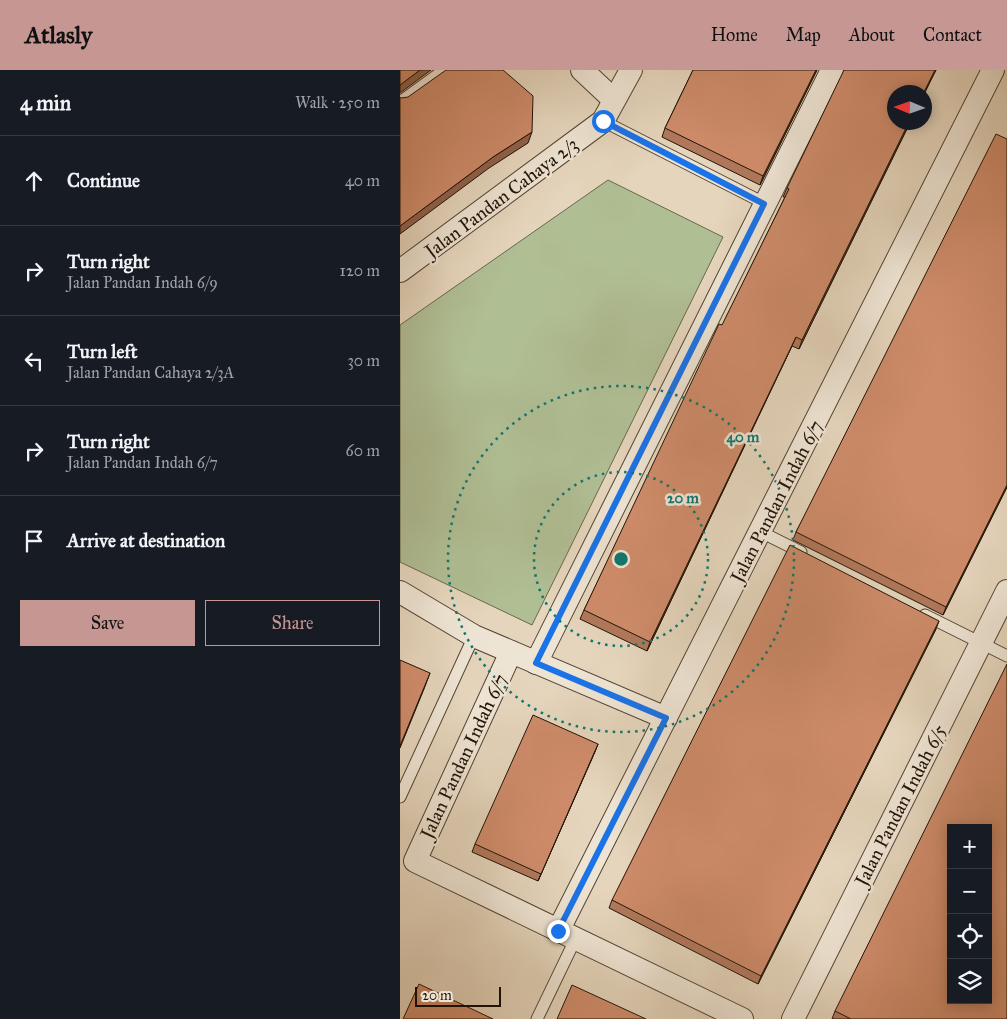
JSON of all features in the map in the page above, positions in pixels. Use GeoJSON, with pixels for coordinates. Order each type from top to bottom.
{"type":"FeatureCollection","features":[{"type":"Feature","properties":{"kind":"street"},"geometry":{"type":"LineString","coordinates":[[582,70],[614,100]]}},
{"type":"Feature","properties":{"kind":"street","name":"Jalan Pandan Cahaya 2/3"},"geometry":{"type":"LineString","coordinates":[[400,271],[603,121],[631,70]]}},
{"type":"Feature","properties":{"kind":"street"},"geometry":{"type":"LineString","coordinates":[[536,663],[832,70]]}},
{"type":"Feature","properties":{"kind":"street","name":"Jalan Pandan Indah 6/7"},"geometry":{"type":"LineString","coordinates":[[511,652],[415,861],[567,936],[666,718],[993,70]]}},
{"type":"Feature","properties":{"kind":"street","name":"Jalan Pandan Indah 6/5"},"geometry":{"type":"LineString","coordinates":[[792,1019],[1007,591]]}},
{"type":"Feature","properties":{"kind":"street"},"geometry":{"type":"LineString","coordinates":[[400,592],[474,636],[666,718]]}},
{"type":"Feature","properties":{"kind":"street"},"geometry":{"type":"LineString","coordinates":[[567,936],[742,1019]]}},
{"type":"Feature","properties":{"kind":"lane"},"geometry":{"type":"LineString","coordinates":[[400,102],[444,70]]}},
{"type":"Feature","properties":{"kind":"lane"},"geometry":{"type":"LineString","coordinates":[[603,121],[764,204]]}},
{"type":"Feature","properties":{"kind":"lane"},"geometry":{"type":"LineString","coordinates":[[760,532],[814,558]]}},
{"type":"Feature","properties":{"kind":"lane"},"geometry":{"type":"LineString","coordinates":[[911,607],[1007,656]]}},
{"type":"Feature","properties":{"kind":"lane"},"geometry":{"type":"LineString","coordinates":[[400,797],[474,636]]}},
{"type":"Feature","properties":{"kind":"lane"},"geometry":{"type":"LineString","coordinates":[[537,1019],[567,936]]}},
{"type":"Feature","properties":{"kind":"green space"},"geometry":{"type":"Polygon","coordinates":[[[608,180],[723,237],[532,625],[400,562],[400,325],[608,180]]]}},
{"type":"Feature","properties":{"kind":"building"},"geometry":{"type":"Polygon","coordinates":[[[400,70],[420,70],[400,85],[400,70]]]}},
{"type":"Feature","properties":{"kind":"building"},"geometry":{"type":"Polygon","coordinates":[[[446,70],[503,70],[533,96],[532,132],[493,157],[400,226],[400,97],[408,97],[446,70]]]}},
{"type":"Feature","properties":{"kind":"building"},"geometry":{"type":"Polygon","coordinates":[[[693,70],[816,70],[763,176],[665,128],[693,70]]]}},
{"type":"Feature","properties":{"kind":"building"},"geometry":{"type":"Polygon","coordinates":[[[844,70],[935,70],[928,85],[887,85],[887,130],[905,130],[802,340],[796,337],[650,642],[584,610],[719,324],[722,325],[789,189],[787,188],[844,70]]]}},
{"type":"Feature","properties":{"kind":"building"},"geometry":{"type":"Polygon","coordinates":[[[996,134],[1007,139],[1007,485],[946,607],[796,532],[996,134]]]}},
{"type":"Feature","properties":{"kind":"building"},"geometry":{"type":"Polygon","coordinates":[[[790,545],[939,621],[761,976],[612,900],[790,545]]]}},
{"type":"Feature","properties":{"kind":"building"},"geometry":{"type":"Polygon","coordinates":[[[400,660],[430,673],[400,746],[400,660]]]}},
{"type":"Feature","properties":{"kind":"building"},"geometry":{"type":"Polygon","coordinates":[[[1007,664],[1007,1019],[851,1019],[835,1011],[1007,664]]]}},
{"type":"Feature","properties":{"kind":"building"},"geometry":{"type":"Polygon","coordinates":[[[533,715],[598,744],[541,874],[475,844],[533,715]]]}},
{"type":"Feature","properties":{"kind":"building"},"geometry":{"type":"Polygon","coordinates":[[[419,984],[493,1019],[403,1019],[419,984]]]}},
{"type":"Feature","properties":{"kind":"building"},"geometry":{"type":"Polygon","coordinates":[[[572,985],[646,1019],[557,1019],[572,985]]]}},
{"type":"Feature","properties":{"kind":"route"},"geometry":{"type":"LineString","coordinates":[[558,931],[666,718],[536,663],[764,204],[603,121]]}}]}
